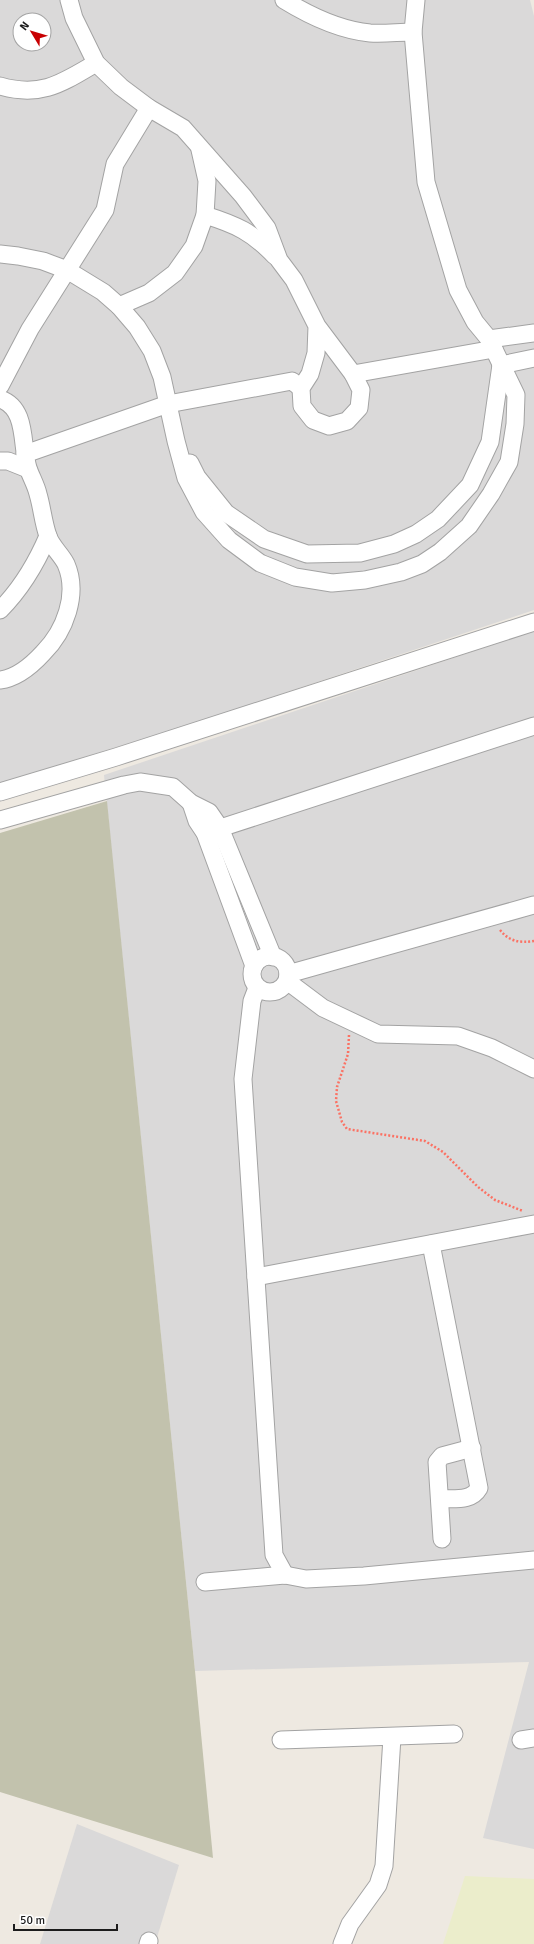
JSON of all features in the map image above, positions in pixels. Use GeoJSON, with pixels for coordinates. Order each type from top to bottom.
{"type":"FeatureCollection","features":[{"type":"Feature","properties":{"kind":"street"},"geometry":{"type":"LineString","coordinates":[[69,0],[74,18],[96,63],[121,87],[149,108],[183,128],[199,148],[243,196],[267,228],[279,260]]}},
{"type":"Feature","properties":{"kind":"street"},"geometry":{"type":"LineString","coordinates":[[284,0],[316,18],[349,29],[371,33],[413,32]]}},
{"type":"Feature","properties":{"kind":"street"},"geometry":{"type":"LineString","coordinates":[[0,254],[43,261],[67,270],[103,292],[119,306],[137,327],[152,351],[162,377],[186,478],[204,512],[229,540],[260,562],[295,577],[332,583],[365,580],[401,572],[422,564],[440,552],[469,526],[491,494],[509,462],[515,424],[516,395],[492,344],[475,322],[458,290],[426,182],[413,32],[416,0]]}},
{"type":"Feature","properties":{"kind":"street"},"geometry":{"type":"LineString","coordinates":[[0,86],[14,90],[35,90],[60,84],[96,63]]}},
{"type":"Feature","properties":{"kind":"street"},"geometry":{"type":"LineString","coordinates":[[0,386],[30,329],[105,210],[115,164],[149,108]]}},
{"type":"Feature","properties":{"kind":"street"},"geometry":{"type":"LineString","coordinates":[[119,306],[149,294],[175,273],[194,246],[205,215],[207,181],[199,148]]}},
{"type":"Feature","properties":{"kind":"street"},"geometry":{"type":"LineString","coordinates":[[205,215],[233,223],[240,227],[259,239],[279,260],[294,280],[316,326],[353,374],[361,390],[359,408],[347,422],[330,426],[313,420],[302,406],[301,388],[310,374],[316,353],[316,326]]}},
{"type":"Feature","properties":{"kind":"street"},"geometry":{"type":"LineString","coordinates":[[353,374],[492,344],[534,333]]}},
{"type":"Feature","properties":{"kind":"street"},"geometry":{"type":"LineString","coordinates":[[501,365],[534,358]]}},
{"type":"Feature","properties":{"kind":"street"},"geometry":{"type":"LineString","coordinates":[[168,404],[185,454],[197,477],[226,513],[264,539],[308,554],[360,553],[394,544],[416,534],[438,519],[470,485],[490,442],[501,365]]}},
{"type":"Feature","properties":{"kind":"street"},"geometry":{"type":"LineString","coordinates":[[0,461],[27,461],[168,404],[292,381],[301,388]]}},
{"type":"Feature","properties":{"kind":"street"},"geometry":{"type":"LineString","coordinates":[[0,399],[10,405],[20,419],[27,461],[38,494],[48,536],[65,562],[69,572],[70,591],[67,614],[58,634],[35,662],[22,672],[0,680]]}},
{"type":"Feature","properties":{"kind":"street"},"geometry":{"type":"LineString","coordinates":[[0,610],[11,599],[32,570],[48,536]]}},
{"type":"Feature","properties":{"kind":"street"},"geometry":{"type":"LineString","coordinates":[[394,544],[389,549],[387,557],[388,564],[394,570],[401,572]]}},
{"type":"Feature","properties":{"kind":"street"},"geometry":{"type":"LineString","coordinates":[[360,553],[366,556],[371,568],[369,575],[365,580]]}},
{"type":"Feature","properties":{"kind":"street"},"geometry":{"type":"LineString","coordinates":[[0,792],[116,757],[534,622]]}},
{"type":"Feature","properties":{"kind":"street"},"geometry":{"type":"LineString","coordinates":[[212,830],[534,726]]}},
{"type":"Feature","properties":{"kind":"street"},"geometry":{"type":"LineString","coordinates":[[0,820],[140,782],[173,787],[191,803],[209,812],[212,830],[254,966],[252,977],[257,988],[264,992],[270,993],[277,991],[288,977],[534,905]]}},
{"type":"Feature","properties":{"kind":"street"},"geometry":{"type":"LineString","coordinates":[[212,830],[273,956],[284,962],[288,977],[323,1008],[378,1034],[458,1036],[492,1048],[534,1069]]}},
{"type":"Feature","properties":{"kind":"street"},"geometry":{"type":"LineString","coordinates":[[254,966],[262,958],[273,956]]}},
{"type":"Feature","properties":{"kind":"street"},"geometry":{"type":"LineString","coordinates":[[257,988],[252,1001],[243,1079],[274,1555],[285,1575]]}},
{"type":"Feature","properties":{"kind":"street"},"geometry":{"type":"LineString","coordinates":[[256,1277],[431,1244],[530,1219]]}},
{"type":"Feature","properties":{"kind":"street"},"geometry":{"type":"LineString","coordinates":[[431,1244],[479,1488],[476,1494],[470,1498],[440,1499]]}},
{"type":"Feature","properties":{"kind":"street"},"geometry":{"type":"LineString","coordinates":[[442,1539],[437,1462],[442,1456],[472,1448]]}},
{"type":"Feature","properties":{"kind":"street"},"geometry":{"type":"LineString","coordinates":[[205,1582],[285,1575],[306,1579],[364,1576],[534,1560]]}},
{"type":"Feature","properties":{"kind":"street"},"geometry":{"type":"LineString","coordinates":[[281,1740],[454,1734]]}},
{"type":"Feature","properties":{"kind":"street"},"geometry":{"type":"LineString","coordinates":[[342,1944],[350,1924],[378,1885],[384,1866],[392,1737]]}},
{"type":"Feature","properties":{"kind":"path"},"geometry":{"type":"LineString","coordinates":[[490,917],[502,932],[511,940],[520,943],[534,941]]}},
{"type":"Feature","properties":{"kind":"path"},"geometry":{"type":"LineString","coordinates":[[352,1022],[348,1042],[348,1054],[337,1087],[336,1101],[342,1122],[347,1129],[424,1141],[442,1152],[478,1187],[495,1200],[530,1219]]}},
{"type":"Feature","properties":{"kind":"shaded area"},"geometry":{"type":"Polygon","coordinates":[[[0,0],[530,0],[534,16],[534,610],[179,728],[0,783],[0,0]]]}},
{"type":"Feature","properties":{"kind":"shaded area"},"geometry":{"type":"Polygon","coordinates":[[[534,631],[534,1849],[483,1838],[529,1662],[195,1671],[104,775],[534,631]]]}},
{"type":"Feature","properties":{"kind":"shaded area"},"geometry":{"type":"Polygon","coordinates":[[[107,801],[213,1858],[0,1792],[0,833],[107,801]]]}},
{"type":"Feature","properties":{"kind":"shaded area"},"geometry":{"type":"Polygon","coordinates":[[[77,1824],[179,1865],[155,1944],[40,1944],[77,1824]]]}},
{"type":"Feature","properties":{"kind":"shaded area"},"geometry":{"type":"Polygon","coordinates":[[[465,1876],[534,1879],[534,1944],[443,1944],[465,1876]]]}}]}
